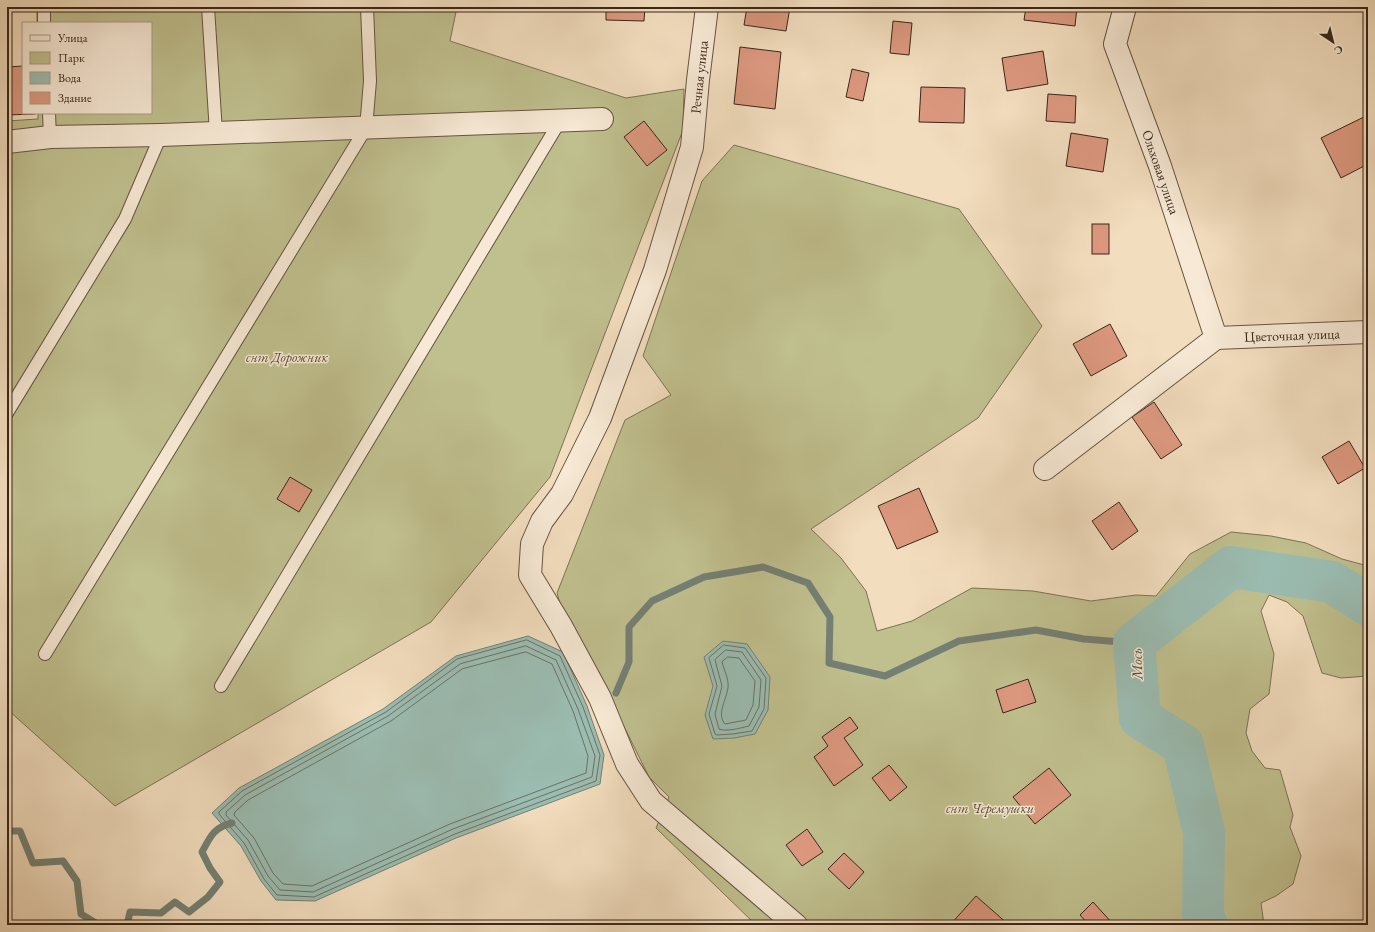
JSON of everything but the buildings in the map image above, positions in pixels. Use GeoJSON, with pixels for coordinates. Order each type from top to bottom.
{"type":"FeatureCollection","features":[{"type":"Feature","properties":{"kind":"street","name":"Речная улица"},"geometry":{"type":"LineString","coordinates":[[707,7],[692,147],[655,270],[600,418],[562,494],[542,521],[532,544],[530,575],[561,626],[600,698],[627,764],[650,801],[796,925]]}},
{"type":"Feature","properties":{"kind":"street","name":"Ольховая улица"},"geometry":{"type":"LineString","coordinates":[[1125,7],[1115,44],[1160,166],[1216,338]]}},
{"type":"Feature","properties":{"kind":"street"},"geometry":{"type":"LineString","coordinates":[[7,142],[50,137],[161,135],[602,119]]}},
{"type":"Feature","properties":{"kind":"street","name":"Цветочная улица"},"geometry":{"type":"LineString","coordinates":[[1216,338],[1368,332]]}},
{"type":"Feature","properties":{"kind":"street"},"geometry":{"type":"LineString","coordinates":[[1045,469],[1216,338]]}},
{"type":"Feature","properties":{"kind":"lane"},"geometry":{"type":"LineString","coordinates":[[44,7],[44,22]]}},
{"type":"Feature","properties":{"kind":"lane"},"geometry":{"type":"LineString","coordinates":[[208,7],[216,133]]}},
{"type":"Feature","properties":{"kind":"lane"},"geometry":{"type":"LineString","coordinates":[[45,654],[366,128],[370,81],[367,7]]}},
{"type":"Feature","properties":{"kind":"lane"},"geometry":{"type":"LineString","coordinates":[[49,114],[50,137]]}},
{"type":"Feature","properties":{"kind":"lane"},"geometry":{"type":"LineString","coordinates":[[221,686],[560,121]]}},
{"type":"Feature","properties":{"kind":"lane"},"geometry":{"type":"LineString","coordinates":[[7,413],[125,219],[161,135]]}},
{"type":"Feature","properties":{"kind":"green space","name":"снт Дорожник"},"geometry":{"type":"Polygon","coordinates":[[[37,7],[457,7],[450,41],[626,98],[684,89],[683,130],[550,477],[431,622],[115,806],[7,709],[7,121],[38,119],[38,114],[152,114],[152,22],[37,22],[37,7]]]}},
{"type":"Feature","properties":{"kind":"green space","name":"снт Черемушки"},"geometry":{"type":"Polygon","coordinates":[[[734,145],[959,209],[1042,326],[978,418],[811,529],[841,558],[866,591],[877,631],[912,621],[972,588],[1033,591],[1091,601],[1136,595],[1156,596],[1190,554],[1231,532],[1271,536],[1306,543],[1342,559],[1368,566],[1368,676],[1341,678],[1322,673],[1303,616],[1287,602],[1269,595],[1261,611],[1274,654],[1269,694],[1250,709],[1246,733],[1252,751],[1265,768],[1280,770],[1293,815],[1290,827],[1301,856],[1293,884],[1276,896],[1261,903],[1264,925],[756,925],[656,828],[669,797],[649,777],[591,660],[564,617],[557,593],[625,420],[671,395],[643,356],[702,181],[734,145]]]}},
{"type":"Feature","properties":{"kind":"water"},"geometry":{"type":"Polygon","coordinates":[[[528,636],[563,652],[587,706],[604,755],[600,784],[456,838],[315,901],[276,900],[261,881],[241,846],[212,813],[239,788],[383,709],[456,656],[528,636]]]}},
{"type":"Feature","properties":{"kind":"water"},"geometry":{"type":"Polygon","coordinates":[[[723,641],[747,644],[770,677],[768,710],[755,734],[734,738],[713,739],[705,715],[713,686],[704,657],[723,641]]]}},
{"type":"Feature","properties":{"kind":"waterway"},"geometry":{"type":"LineString","coordinates":[[616,693],[629,662],[629,627],[652,601],[704,577],[763,567],[808,583],[830,617],[829,663],[885,676],[959,641],[1036,630],[1084,639],[1134,643]]}},
{"type":"Feature","properties":{"kind":"waterway","name":"Мось"},"geometry":{"type":"LineString","coordinates":[[1207,925],[1203,915],[1204,832],[1183,745],[1140,718],[1134,643],[1231,567],[1332,582],[1368,605]]}},
{"type":"Feature","properties":{"kind":"waterway"},"geometry":{"type":"LineString","coordinates":[[127,925],[130,912],[161,913],[175,902],[189,912],[208,897],[220,882],[210,868],[202,852],[213,833],[221,827],[232,823]]}},
{"type":"Feature","properties":{"kind":"waterway"},"geometry":{"type":"LineString","coordinates":[[7,831],[20,831],[33,863],[63,861],[77,881],[81,914],[99,925]]}}]}
